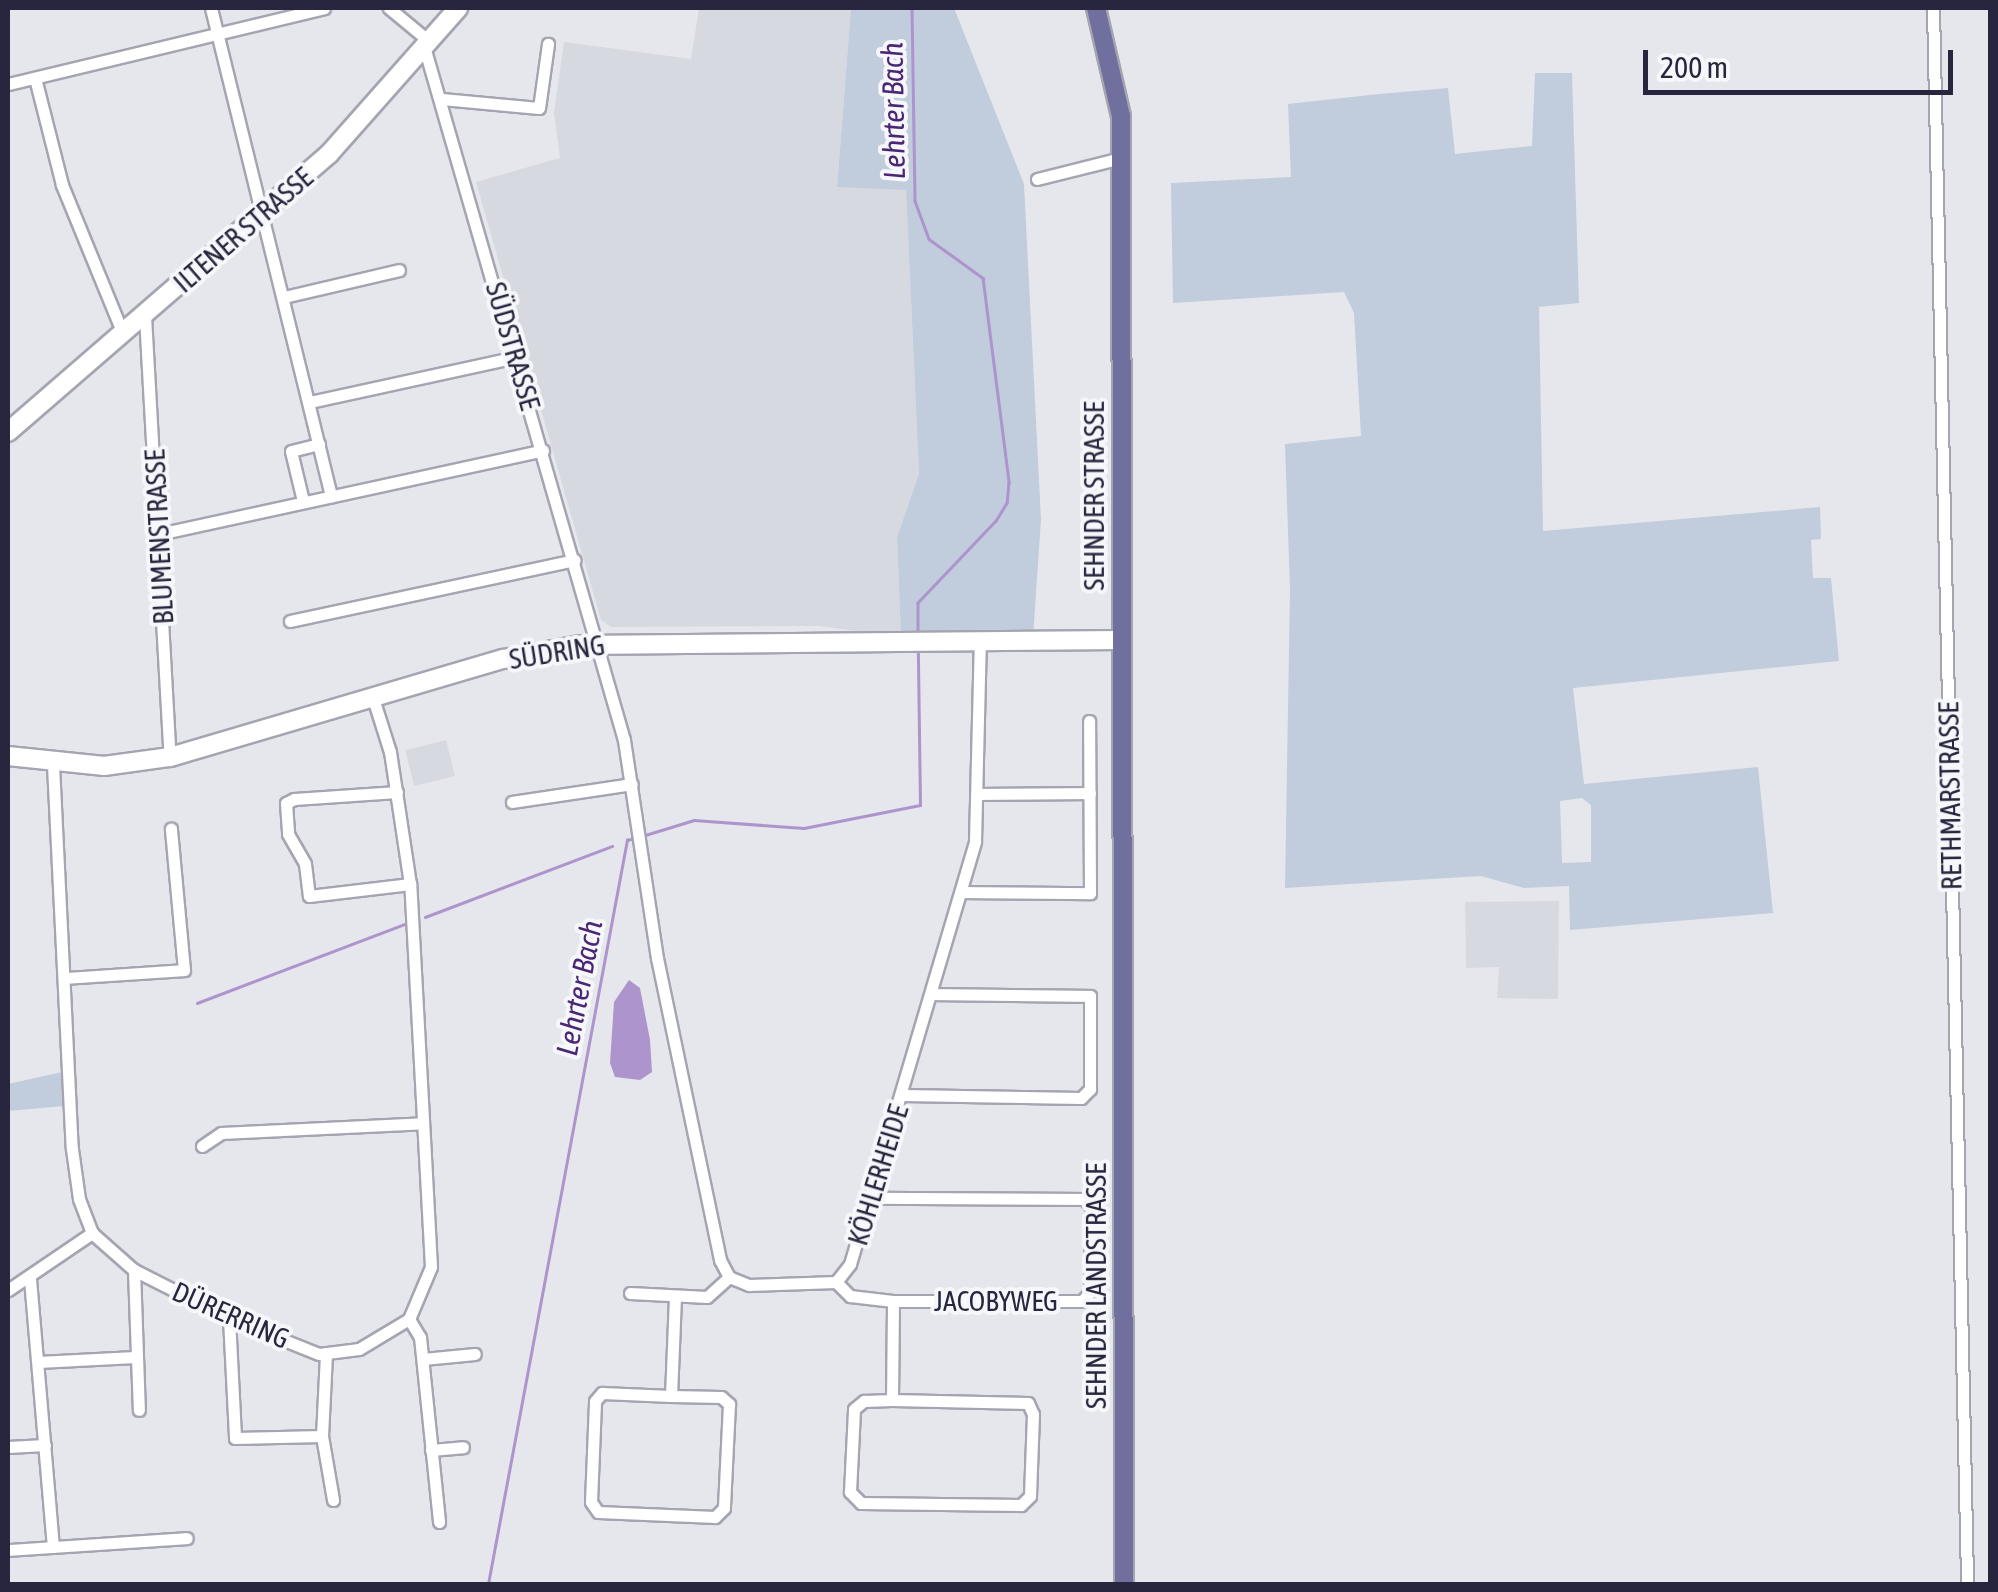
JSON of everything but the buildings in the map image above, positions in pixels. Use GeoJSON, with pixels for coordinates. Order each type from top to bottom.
{"type":"FeatureCollection","features":[{"type":"Feature","properties":{"kind":"main road","name":"SEHNDER STRASSE"},"geometry":{"type":"LineString","coordinates":[[1096,8],[1119,90],[1121,158],[1123,988]]}},
{"type":"Feature","properties":{"kind":"main road","name":"SEHNDER LANDSTRASSE"},"geometry":{"type":"LineString","coordinates":[[1123,988],[1124,1584]]}},
{"type":"Feature","properties":{"kind":"street"},"geometry":{"type":"LineString","coordinates":[[212,8],[332,496]]}},
{"type":"Feature","properties":{"kind":"street"},"geometry":{"type":"LineString","coordinates":[[8,84],[324,8]]}},
{"type":"Feature","properties":{"kind":"street"},"geometry":{"type":"LineString","coordinates":[[389,8],[427,46]]}},
{"type":"Feature","properties":{"kind":"street","name":"ILTENER STRASSE"},"geometry":{"type":"LineString","coordinates":[[8,432],[264,214],[427,46],[458,8]]}},
{"type":"Feature","properties":{"kind":"street","name":"RETHMARSTRASSE"},"geometry":{"type":"LineString","coordinates":[[1933,8],[1967,1584]]}},
{"type":"Feature","properties":{"kind":"street"},"geometry":{"type":"LineString","coordinates":[[442,98],[540,108],[548,44]]}},
{"type":"Feature","properties":{"kind":"street","name":"SÜDSTRASSE"},"geometry":{"type":"LineString","coordinates":[[427,46],[598,644]]}},
{"type":"Feature","properties":{"kind":"street"},"geometry":{"type":"LineString","coordinates":[[35,78],[62,186],[123,334]]}},
{"type":"Feature","properties":{"kind":"street"},"geometry":{"type":"LineString","coordinates":[[1037,180],[1121,158]]}},
{"type":"Feature","properties":{"kind":"street"},"geometry":{"type":"LineString","coordinates":[[284,298],[398,270]]}},
{"type":"Feature","properties":{"kind":"street","name":"BLUMENSTRASSE"},"geometry":{"type":"LineString","coordinates":[[146,316],[170,757]]}},
{"type":"Feature","properties":{"kind":"street"},"geometry":{"type":"LineString","coordinates":[[310,402],[516,357]]}},
{"type":"Feature","properties":{"kind":"street"},"geometry":{"type":"LineString","coordinates":[[303,502],[291,451],[319,444]]}},
{"type":"Feature","properties":{"kind":"street"},"geometry":{"type":"LineString","coordinates":[[159,534],[543,450]]}},
{"type":"Feature","properties":{"kind":"street"},"geometry":{"type":"LineString","coordinates":[[290,621],[575,560]]}},
{"type":"Feature","properties":{"kind":"street","name":"KÖHLERHEIDE"},"geometry":{"type":"LineString","coordinates":[[836,1282],[850,1264],[873,1198],[962,892],[980,794],[980,640]]}},
{"type":"Feature","properties":{"kind":"street","name":"SÜDRING"},"geometry":{"type":"LineString","coordinates":[[8,756],[54,765],[170,757],[503,659],[598,644],[1121,640]]}},
{"type":"Feature","properties":{"kind":"street"},"geometry":{"type":"LineString","coordinates":[[598,644],[632,784],[706,1197],[729,1277],[749,1286],[836,1282]]}},
{"type":"Feature","properties":{"kind":"street"},"geometry":{"type":"LineString","coordinates":[[373,698],[397,792],[410,884],[431,1267],[409,1319],[420,1336],[439,1522]]}},
{"type":"Feature","properties":{"kind":"street"},"geometry":{"type":"LineString","coordinates":[[962,892],[1090,893],[1089,721]]}},
{"type":"Feature","properties":{"kind":"street"},"geometry":{"type":"LineString","coordinates":[[8,1290],[30,1279],[92,1234],[78,1198],[72,1149],[54,765]]}},
{"type":"Feature","properties":{"kind":"street"},"geometry":{"type":"LineString","coordinates":[[512,802],[632,784]]}},
{"type":"Feature","properties":{"kind":"street"},"geometry":{"type":"LineString","coordinates":[[397,792],[286,803],[288,834],[305,864],[309,896],[410,884]]}},
{"type":"Feature","properties":{"kind":"street"},"geometry":{"type":"LineString","coordinates":[[980,794],[1090,793]]}},
{"type":"Feature","properties":{"kind":"street"},"geometry":{"type":"LineString","coordinates":[[65,978],[184,970],[170,829]]}},
{"type":"Feature","properties":{"kind":"street"},"geometry":{"type":"LineString","coordinates":[[904,1095],[1081,1098],[1090,1090],[1090,996],[932,994]]}},
{"type":"Feature","properties":{"kind":"street"},"geometry":{"type":"LineString","coordinates":[[202,1146],[222,1133],[422,1123]]}},
{"type":"Feature","properties":{"kind":"street","name":"JACOBYWEG"},"geometry":{"type":"LineString","coordinates":[[836,1282],[850,1296],[893,1301],[1082,1301],[1090,1292],[1091,1206],[1084,1199],[873,1198]]}},
{"type":"Feature","properties":{"kind":"street","name":"DÜRERRING"},"geometry":{"type":"LineString","coordinates":[[92,1234],[134,1270],[229,1318],[326,1353],[359,1349],[409,1319]]}},
{"type":"Feature","properties":{"kind":"street"},"geometry":{"type":"LineString","coordinates":[[134,1270],[138,1410]]}},
{"type":"Feature","properties":{"kind":"street"},"geometry":{"type":"LineString","coordinates":[[630,1292],[706,1298],[729,1277]]}},
{"type":"Feature","properties":{"kind":"street"},"geometry":{"type":"LineString","coordinates":[[30,1279],[53,1547]]}},
{"type":"Feature","properties":{"kind":"street"},"geometry":{"type":"LineString","coordinates":[[671,1396],[675,1298]]}},
{"type":"Feature","properties":{"kind":"street"},"geometry":{"type":"LineString","coordinates":[[892,1400],[893,1301]]}},
{"type":"Feature","properties":{"kind":"street"},"geometry":{"type":"LineString","coordinates":[[229,1318],[235,1438],[322,1436]]}},
{"type":"Feature","properties":{"kind":"street"},"geometry":{"type":"LineString","coordinates":[[326,1353],[322,1436],[333,1500]]}},
{"type":"Feature","properties":{"kind":"street"},"geometry":{"type":"LineString","coordinates":[[422,1360],[475,1354]]}},
{"type":"Feature","properties":{"kind":"street"},"geometry":{"type":"LineString","coordinates":[[38,1362],[136,1358]]}},
{"type":"Feature","properties":{"kind":"street"},"geometry":{"type":"LineString","coordinates":[[602,1393],[671,1396],[720,1397],[729,1404],[724,1508],[715,1516],[598,1512],[592,1502],[594,1401],[602,1393]]}},
{"type":"Feature","properties":{"kind":"street"},"geometry":{"type":"LineString","coordinates":[[892,1400],[1028,1404],[1034,1414],[1030,1496],[1021,1505],[861,1503],[850,1492],[854,1409],[864,1401],[892,1400]]}},
{"type":"Feature","properties":{"kind":"street"},"geometry":{"type":"LineString","coordinates":[[8,1447],[44,1446]]}},
{"type":"Feature","properties":{"kind":"street"},"geometry":{"type":"LineString","coordinates":[[431,1450],[463,1447]]}},
{"type":"Feature","properties":{"kind":"street"},"geometry":{"type":"LineString","coordinates":[[8,1550],[187,1538]]}},
{"type":"Feature","properties":{"kind":"shaded area"},"geometry":{"type":"Polygon","coordinates":[[[699,8],[851,8],[837,186],[906,189],[919,475],[897,537],[901,637],[819,626],[611,627],[601,620],[476,182],[560,158],[554,113],[564,42],[691,59],[699,8]]]}},
{"type":"Feature","properties":{"kind":"shaded area"},"geometry":{"type":"Polygon","coordinates":[[[851,8],[954,8],[1024,184],[1041,520],[1033,637],[901,637],[897,537],[919,474],[906,190],[837,187],[851,8]]]}},
{"type":"Feature","properties":{"kind":"shaded area"},"geometry":{"type":"Polygon","coordinates":[[[1535,73],[1572,73],[1579,303],[1539,307],[1543,531],[1820,507],[1821,539],[1811,540],[1813,578],[1831,578],[1839,661],[1573,688],[1584,784],[1758,767],[1773,913],[1570,930],[1569,886],[1524,888],[1481,876],[1285,888],[1290,589],[1285,444],[1361,436],[1354,313],[1344,292],[1173,303],[1171,183],[1291,177],[1288,104],[1379,94],[1448,88],[1455,154],[1532,146],[1535,73]],[[1582,798],[1560,801],[1562,863],[1591,862],[1591,805],[1582,798]]]}},
{"type":"Feature","properties":{"kind":"shaded area"},"geometry":{"type":"Polygon","coordinates":[[[446,740],[455,776],[414,786],[405,750],[446,740]]]}},
{"type":"Feature","properties":{"kind":"shaded area"},"geometry":{"type":"Polygon","coordinates":[[[1559,901],[1558,999],[1497,998],[1499,967],[1466,968],[1465,902],[1559,901]]]}},
{"type":"Feature","properties":{"kind":"shaded area"},"geometry":{"type":"Polygon","coordinates":[[[629,980],[640,988],[650,1040],[652,1072],[640,1080],[615,1077],[610,1063],[614,1002],[629,980]]]}},
{"type":"Feature","properties":{"kind":"shaded area"},"geometry":{"type":"Polygon","coordinates":[[[62,1072],[64,1106],[8,1111],[8,1084],[62,1072]]]}},
{"type":"Feature","properties":{"kind":"waterway","name":"Lehrter Bach"},"geometry":{"type":"LineString","coordinates":[[912,8],[915,201],[929,239],[983,278],[1009,482],[1007,503],[996,521],[918,603],[918,629]]}},
{"type":"Feature","properties":{"kind":"waterway","name":"Lehrter Bach"},"geometry":{"type":"LineString","coordinates":[[642,836],[694,820],[804,828],[920,805],[918,654]]}},
{"type":"Feature","properties":{"kind":"waterway","name":"Lehrter Bach"},"geometry":{"type":"LineString","coordinates":[[488,1584],[627,840],[635,838]]}},
{"type":"Feature","properties":{"kind":"waterway"},"geometry":{"type":"LineString","coordinates":[[425,917],[612,846]]}},
{"type":"Feature","properties":{"kind":"waterway"},"geometry":{"type":"LineString","coordinates":[[197,1003],[405,924]]}}]}
